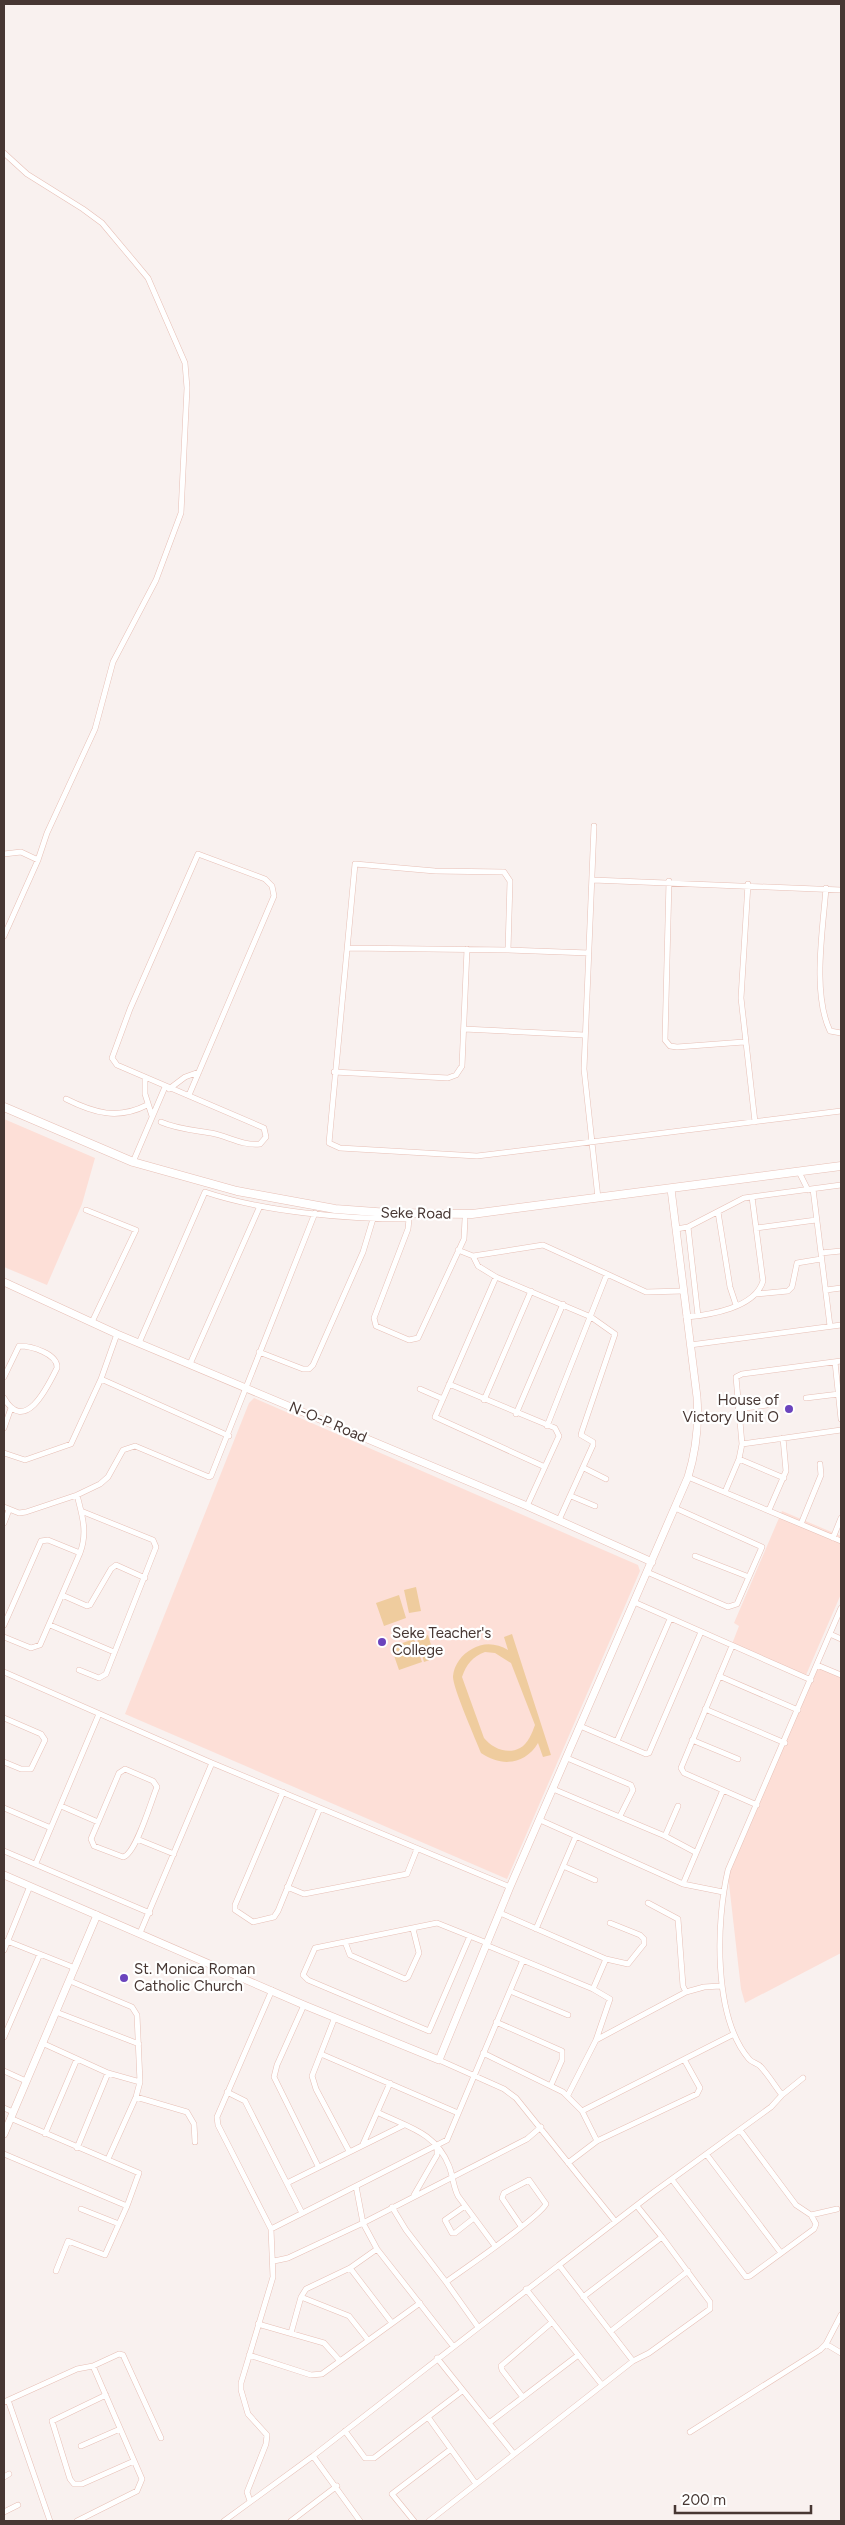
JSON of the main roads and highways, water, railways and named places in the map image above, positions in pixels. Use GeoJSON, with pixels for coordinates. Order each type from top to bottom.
{"type":"FeatureCollection","features":[{"type":"Feature","properties":{"kind":"main road","name":"Seke Road"},"geometry":{"type":"LineString","coordinates":[[4,1107],[133,1162],[262,1197],[335,1209],[378,1213],[472,1214],[841,1166]]}},
{"type":"Feature","properties":{"kind":"place","name":"House of Victory Unit O"},"geometry":{"type":"Point","coordinates":[789,1409]}},
{"type":"Feature","properties":{"kind":"place","name":"Seke Teacher's College"},"geometry":{"type":"Point","coordinates":[382,1642]}},
{"type":"Feature","properties":{"kind":"place","name":"St. Monica Roman Catholic Church"},"geometry":{"type":"Point","coordinates":[124,1978]}}]}
